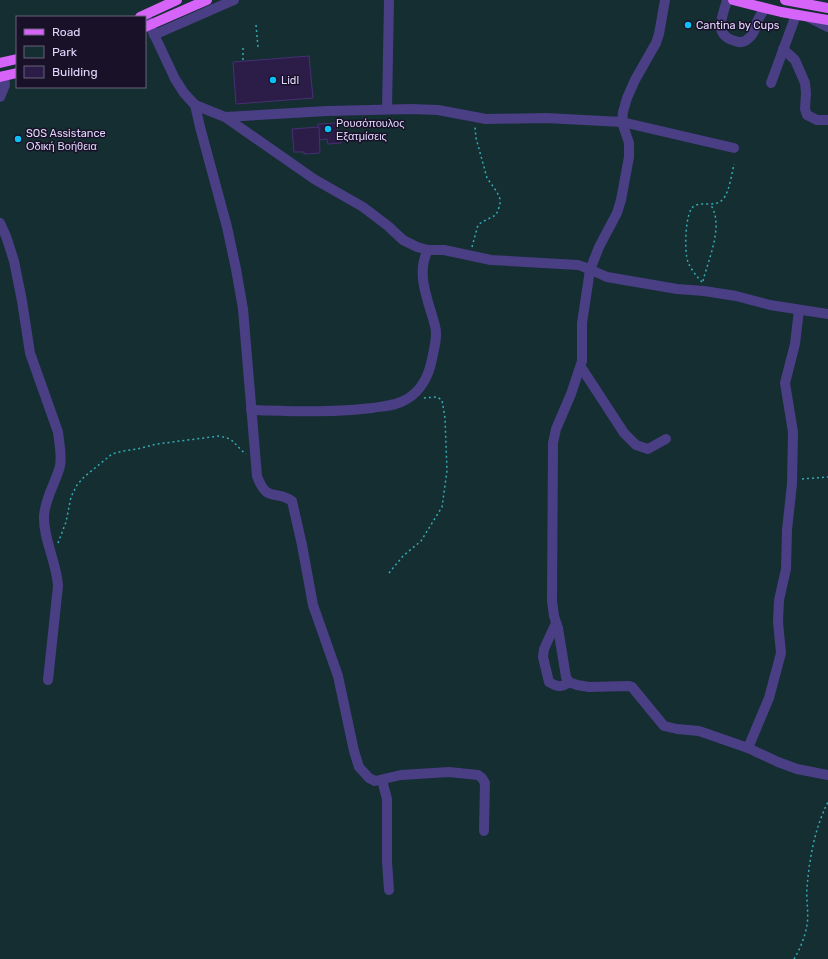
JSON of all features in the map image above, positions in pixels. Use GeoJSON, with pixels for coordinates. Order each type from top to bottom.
{"type":"FeatureCollection","features":[{"type":"Feature","properties":{"kind":"main road"},"geometry":{"type":"LineString","coordinates":[[143,16],[177,0]]}},
{"type":"Feature","properties":{"kind":"main road"},"geometry":{"type":"LineString","coordinates":[[147,26],[207,0]]}},
{"type":"Feature","properties":{"kind":"main road"},"geometry":{"type":"LineString","coordinates":[[733,0],[810,18],[828,20]]}},
{"type":"Feature","properties":{"kind":"main road"},"geometry":{"type":"LineString","coordinates":[[785,0],[828,8]]}},
{"type":"Feature","properties":{"kind":"main road"},"geometry":{"type":"LineString","coordinates":[[1,63],[16,59]]}},
{"type":"Feature","properties":{"kind":"main road"},"geometry":{"type":"LineString","coordinates":[[2,76],[16,73]]}},
{"type":"Feature","properties":{"kind":"street"},"geometry":{"type":"LineString","coordinates":[[154,35],[234,0]]}},
{"type":"Feature","properties":{"kind":"street"},"geometry":{"type":"LineString","coordinates":[[387,109],[389,0]]}},
{"type":"Feature","properties":{"kind":"street"},"geometry":{"type":"LineString","coordinates":[[664,0],[659,34],[656,43],[635,80],[627,98],[622,122],[629,143],[629,157],[621,200],[617,213],[599,248],[590,270],[582,323],[581,368],[556,429],[553,443],[552,601],[566,677],[569,682],[576,685],[589,687],[632,687],[664,726],[699,731],[748,748],[797,769],[828,775]]}},
{"type":"Feature","properties":{"kind":"street"},"geometry":{"type":"LineString","coordinates":[[727,0],[720,25],[722,34],[727,39],[736,42],[743,42],[754,33],[765,8]]}},
{"type":"Feature","properties":{"kind":"street"},"geometry":{"type":"LineString","coordinates":[[771,84],[796,15]]}},
{"type":"Feature","properties":{"kind":"street"},"geometry":{"type":"LineString","coordinates":[[810,18],[828,27]]}},
{"type":"Feature","properties":{"kind":"street"},"geometry":{"type":"LineString","coordinates":[[147,26],[154,35],[175,79],[184,93],[195,104],[225,117],[314,179],[363,207],[388,226],[403,240],[428,250],[444,250],[471,257],[491,260],[578,265],[608,277],[677,289],[704,287],[770,305],[828,314]]}},
{"type":"Feature","properties":{"kind":"street"},"geometry":{"type":"LineString","coordinates":[[783,49],[795,60],[805,83],[805,109],[807,115],[817,120],[828,120]]}},
{"type":"Feature","properties":{"kind":"street"},"geometry":{"type":"LineString","coordinates":[[0,98],[5,85],[2,76]]}},
{"type":"Feature","properties":{"kind":"street"},"geometry":{"type":"LineString","coordinates":[[195,104],[227,227],[243,309],[257,476],[261,486],[267,492],[292,501],[313,605],[338,676],[354,751],[359,767],[369,778],[375,781],[392,776],[449,772],[478,775],[482,778],[485,784],[484,831]]}},
{"type":"Feature","properties":{"kind":"street"},"geometry":{"type":"LineString","coordinates":[[225,117],[387,109],[438,110],[473,117],[494,119],[546,118],[622,122],[734,148]]}},
{"type":"Feature","properties":{"kind":"street"},"geometry":{"type":"LineString","coordinates":[[0,223],[14,261],[30,353],[58,432],[60,459],[59,466],[45,508],[44,517],[57,575],[58,586],[48,680]]}},
{"type":"Feature","properties":{"kind":"street"},"geometry":{"type":"LineString","coordinates":[[251,410],[314,412],[392,406],[408,399],[415,393],[429,371],[436,328],[423,282],[423,260],[428,250]]}},
{"type":"Feature","properties":{"kind":"street"},"geometry":{"type":"LineString","coordinates":[[748,748],[769,698],[781,653],[778,622],[779,600],[786,569],[787,530],[792,484],[793,432],[785,383],[795,344],[799,310]]}},
{"type":"Feature","properties":{"kind":"street"},"geometry":{"type":"LineString","coordinates":[[581,368],[624,433],[636,445],[648,448],[666,439]]}},
{"type":"Feature","properties":{"kind":"street"},"geometry":{"type":"LineString","coordinates":[[556,623],[544,649],[543,657],[549,682],[560,687],[569,682]]}},
{"type":"Feature","properties":{"kind":"street"},"geometry":{"type":"LineString","coordinates":[[382,780],[387,799],[387,862],[389,890]]}},
{"type":"Feature","properties":{"kind":"path"},"geometry":{"type":"LineString","coordinates":[[256,24],[258,48]]}},
{"type":"Feature","properties":{"kind":"path"},"geometry":{"type":"LineString","coordinates":[[243,48],[243,61]]}},
{"type":"Feature","properties":{"kind":"path"},"geometry":{"type":"LineString","coordinates":[[471,257],[474,236],[478,225],[496,215],[500,205],[500,199],[497,192],[487,178],[476,138],[473,117]]}},
{"type":"Feature","properties":{"kind":"path"},"geometry":{"type":"LineString","coordinates":[[704,287],[687,261],[687,224],[692,208],[702,203],[710,204],[724,199],[730,183],[734,164]]}},
{"type":"Feature","properties":{"kind":"path"},"geometry":{"type":"LineString","coordinates":[[704,287],[706,268],[714,246],[716,215],[710,204]]}},
{"type":"Feature","properties":{"kind":"path"},"geometry":{"type":"LineString","coordinates":[[389,573],[403,556],[421,541],[442,507],[447,471],[446,418],[442,400],[437,397],[408,399]]}},
{"type":"Feature","properties":{"kind":"path"},"geometry":{"type":"LineString","coordinates":[[52,554],[62,534],[71,497],[77,486],[84,477],[112,454],[156,444],[219,436],[228,438],[236,443],[242,451],[255,457]]}},
{"type":"Feature","properties":{"kind":"path"},"geometry":{"type":"LineString","coordinates":[[792,484],[800,479],[828,477]]}},
{"type":"Feature","properties":{"kind":"path"},"geometry":{"type":"LineString","coordinates":[[794,959],[801,945],[807,925],[807,888],[814,841],[828,802]]}},
{"type":"Feature","properties":{"kind":"green space"},"geometry":{"type":"Polygon","coordinates":[[[0,0],[828,0],[828,959],[0,959],[0,0]]]}},
{"type":"Feature","properties":{"kind":"building","name":"Lidl"},"geometry":{"type":"Polygon","coordinates":[[[309,56],[313,98],[236,104],[233,62],[309,56]]]}},
{"type":"Feature","properties":{"kind":"building","name":"Ρουσόπουλος Εξατμίσεις"},"geometry":{"type":"Polygon","coordinates":[[[337,123],[338,134],[341,134],[341,143],[328,144],[327,139],[319,140],[318,124],[337,123]]]}},
{"type":"Feature","properties":{"kind":"building"},"geometry":{"type":"Polygon","coordinates":[[[319,127],[320,153],[304,154],[304,152],[294,152],[292,129],[319,127]]]}},
{"type":"Feature","properties":{"kind":"place","name":"Cantina by Cups"},"geometry":{"type":"Point","coordinates":[688,25]}},
{"type":"Feature","properties":{"kind":"place","name":"Lidl"},"geometry":{"type":"Point","coordinates":[273,80]}},
{"type":"Feature","properties":{"kind":"place","name":"Ρουσόπουλος Εξατμίσεις"},"geometry":{"type":"Point","coordinates":[328,129]}},
{"type":"Feature","properties":{"kind":"place","name":"SOS Assistance Οδική Βοήθεια"},"geometry":{"type":"Point","coordinates":[18,139]}}]}
